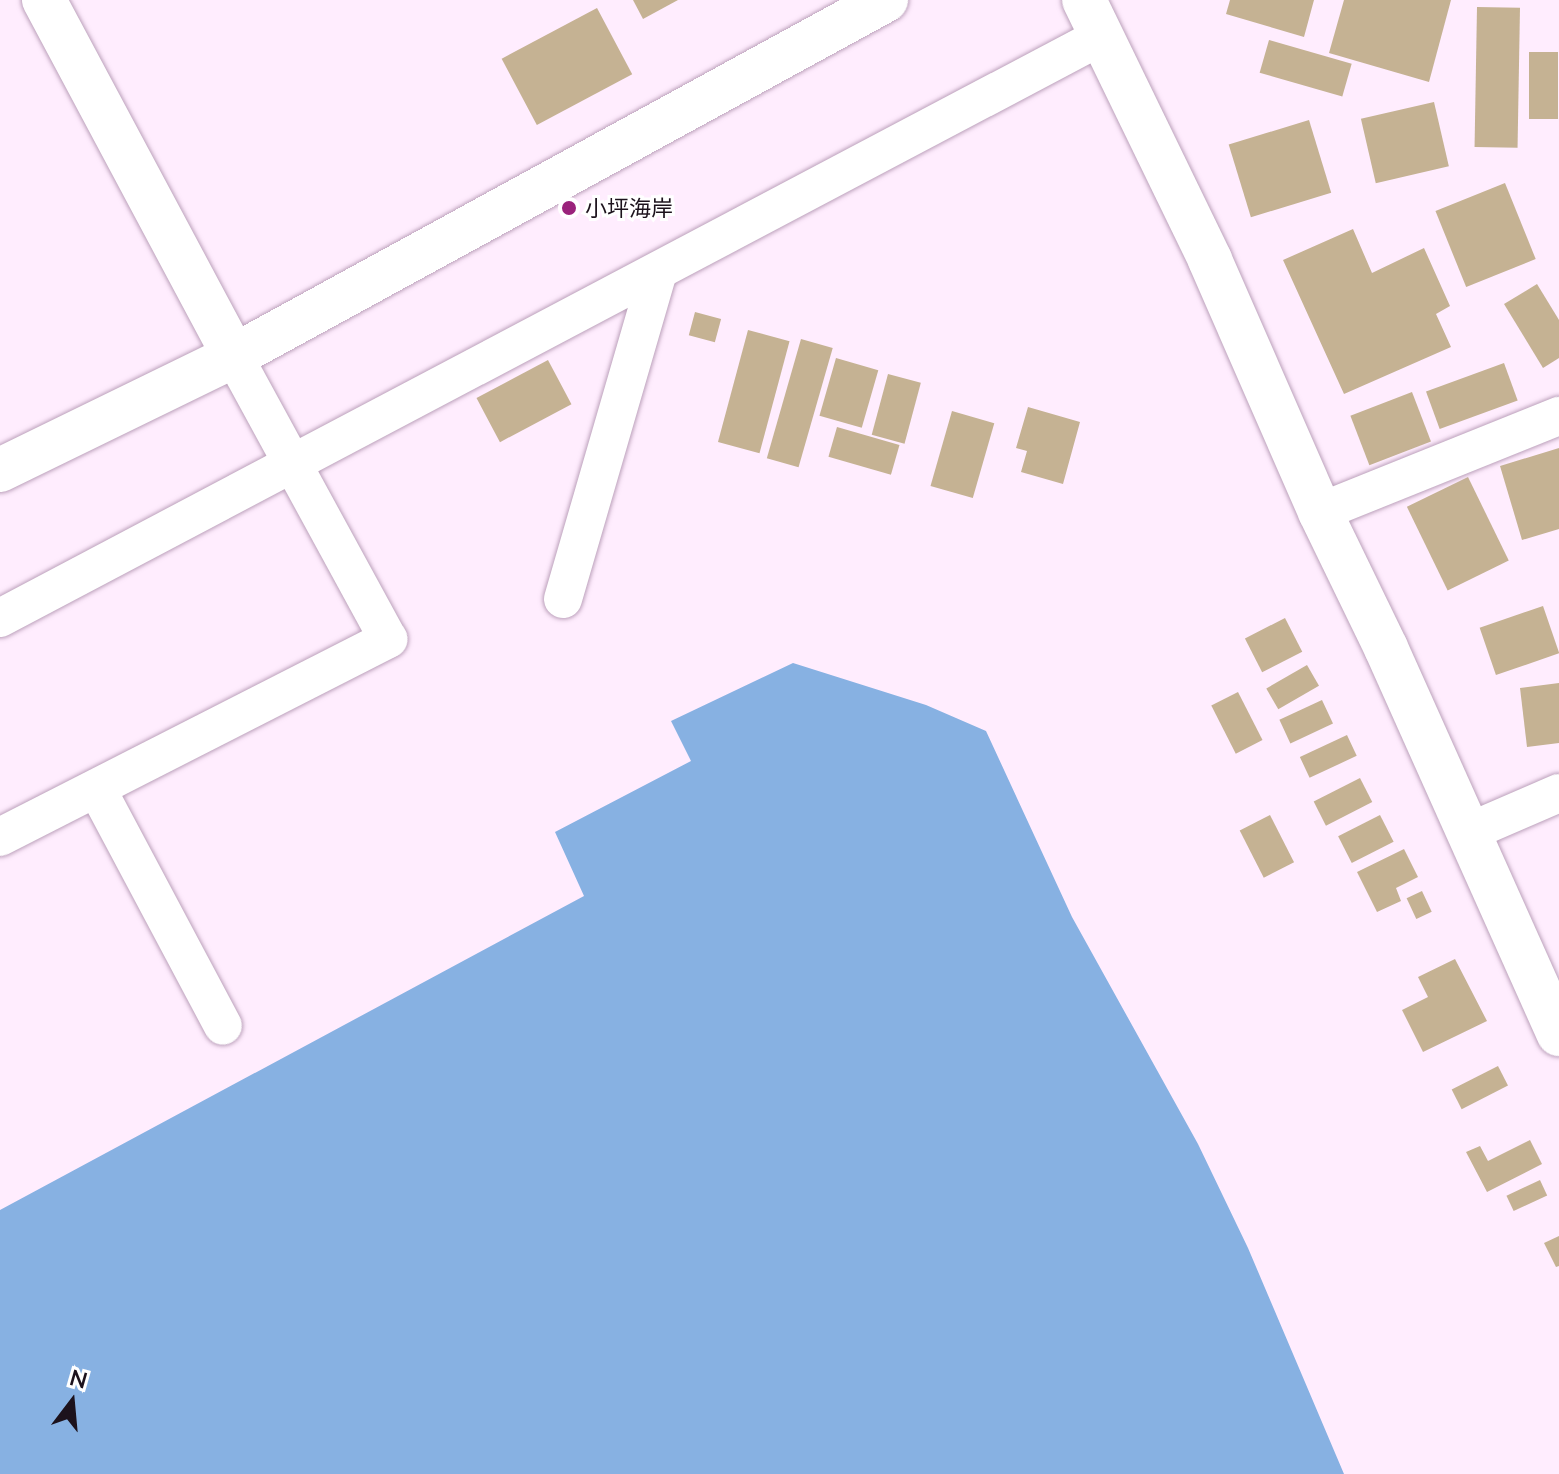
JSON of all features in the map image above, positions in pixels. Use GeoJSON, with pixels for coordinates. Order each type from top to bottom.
{"type":"FeatureCollection","features":[{"type":"Feature","properties":{"kind":"street"},"geometry":{"type":"LineString","coordinates":[[44,0],[234,356]]}},
{"type":"Feature","properties":{"kind":"street"},"geometry":{"type":"LineString","coordinates":[[0,470],[234,356],[886,0]]}},
{"type":"Feature","properties":{"kind":"street"},"geometry":{"type":"LineString","coordinates":[[1092,18],[1210,260],[1320,512],[1559,1034]]}},
{"type":"Feature","properties":{"kind":"lane"},"geometry":{"type":"LineString","coordinates":[[0,618],[658,273],[1092,18]]}},
{"type":"Feature","properties":{"kind":"lane"},"geometry":{"type":"LineString","coordinates":[[563,599],[658,273]]}},
{"type":"Feature","properties":{"kind":"lane"},"geometry":{"type":"LineString","coordinates":[[0,837],[388,639],[234,356]]}},
{"type":"Feature","properties":{"kind":"lane"},"geometry":{"type":"LineString","coordinates":[[1320,512],[1559,416]]}},
{"type":"Feature","properties":{"kind":"lane"},"geometry":{"type":"LineString","coordinates":[[97,789],[223,1026]]}},
{"type":"Feature","properties":{"kind":"lane"},"geometry":{"type":"LineString","coordinates":[[1469,832],[1559,793]]}},
{"type":"Feature","properties":{"kind":"water"},"geometry":{"type":"Polygon","coordinates":[[[793,663],[926,705],[986,731],[1072,917],[1198,1144],[1248,1248],[1344,1474],[0,1474],[0,1210],[584,896],[555,832],[691,761],[671,721],[793,663]]]}},
{"type":"Feature","properties":{"kind":"building"},"geometry":{"type":"Polygon","coordinates":[[[633,0],[678,0],[643,19],[633,0]]]}},
{"type":"Feature","properties":{"kind":"building"},"geometry":{"type":"Polygon","coordinates":[[[1230,0],[1314,0],[1304,37],[1226,14],[1230,0]]]}},
{"type":"Feature","properties":{"kind":"building"},"geometry":{"type":"Polygon","coordinates":[[[1344,0],[1451,0],[1429,82],[1329,53],[1344,0]]]}},
{"type":"Feature","properties":{"kind":"building"},"geometry":{"type":"Polygon","coordinates":[[[1477,7],[1520,8],[1518,148],[1475,147],[1477,7]]]}},
{"type":"Feature","properties":{"kind":"building"},"geometry":{"type":"Polygon","coordinates":[[[597,8],[632,74],[537,125],[502,59],[597,8]]]}},
{"type":"Feature","properties":{"kind":"building"},"geometry":{"type":"Polygon","coordinates":[[[1269,40],[1352,64],[1342,96],[1260,73],[1269,40]]]}},
{"type":"Feature","properties":{"kind":"building"},"geometry":{"type":"Polygon","coordinates":[[[1529,52],[1558,52],[1558,119],[1529,119],[1529,52]]]}},
{"type":"Feature","properties":{"kind":"building"},"geometry":{"type":"Polygon","coordinates":[[[1434,102],[1449,166],[1376,183],[1361,119],[1434,102]]]}},
{"type":"Feature","properties":{"kind":"building"},"geometry":{"type":"Polygon","coordinates":[[[1309,120],[1331,193],[1251,217],[1229,145],[1309,120]]]}},
{"type":"Feature","properties":{"kind":"building"},"geometry":{"type":"Polygon","coordinates":[[[1505,183],[1536,259],[1466,287],[1435,211],[1505,183]]]}},
{"type":"Feature","properties":{"kind":"building"},"geometry":{"type":"Polygon","coordinates":[[[1353,229],[1372,273],[1424,248],[1450,306],[1436,314],[1451,347],[1344,394],[1283,260],[1353,229]]]}},
{"type":"Feature","properties":{"kind":"building"},"geometry":{"type":"Polygon","coordinates":[[[1537,284],[1559,320],[1559,358],[1543,368],[1504,304],[1537,284]]]}},
{"type":"Feature","properties":{"kind":"building"},"geometry":{"type":"Polygon","coordinates":[[[695,312],[721,319],[715,342],[689,335],[695,312]]]}},
{"type":"Feature","properties":{"kind":"building"},"geometry":{"type":"Polygon","coordinates":[[[748,330],[790,341],[760,453],[718,442],[748,330]]]}},
{"type":"Feature","properties":{"kind":"building"},"geometry":{"type":"Polygon","coordinates":[[[801,339],[833,348],[799,467],[767,458],[801,339]]]}},
{"type":"Feature","properties":{"kind":"building"},"geometry":{"type":"Polygon","coordinates":[[[836,358],[878,370],[862,428],[819,416],[836,358]]]}},
{"type":"Feature","properties":{"kind":"building"},"geometry":{"type":"Polygon","coordinates":[[[548,360],[571,404],[500,442],[476,398],[548,360]]]}},
{"type":"Feature","properties":{"kind":"building"},"geometry":{"type":"Polygon","coordinates":[[[1504,363],[1518,401],[1440,429],[1426,391],[1504,363]]]}},
{"type":"Feature","properties":{"kind":"building"},"geometry":{"type":"Polygon","coordinates":[[[888,374],[921,383],[905,444],[872,435],[888,374]]]}},
{"type":"Feature","properties":{"kind":"building"},"geometry":{"type":"Polygon","coordinates":[[[1412,392],[1431,441],[1369,465],[1350,416],[1412,392]]]}},
{"type":"Feature","properties":{"kind":"building"},"geometry":{"type":"Polygon","coordinates":[[[1028,407],[1080,422],[1063,484],[1021,472],[1027,451],[1016,448],[1028,407]]]}},
{"type":"Feature","properties":{"kind":"building"},"geometry":{"type":"Polygon","coordinates":[[[952,411],[994,423],[973,498],[931,486],[952,411]]]}},
{"type":"Feature","properties":{"kind":"building"},"geometry":{"type":"Polygon","coordinates":[[[837,427],[899,445],[891,475],[828,457],[837,427]]]}},
{"type":"Feature","properties":{"kind":"building"},"geometry":{"type":"Polygon","coordinates":[[[1559,448],[1559,529],[1522,540],[1500,466],[1559,448]]]}},
{"type":"Feature","properties":{"kind":"building"},"geometry":{"type":"Polygon","coordinates":[[[1468,477],[1509,561],[1448,590],[1407,507],[1468,477]]]}},
{"type":"Feature","properties":{"kind":"building"},"geometry":{"type":"Polygon","coordinates":[[[1543,606],[1559,653],[1496,675],[1480,628],[1543,606]]]}},
{"type":"Feature","properties":{"kind":"building"},"geometry":{"type":"Polygon","coordinates":[[[1285,618],[1302,652],[1262,672],[1245,638],[1285,618]]]}},
{"type":"Feature","properties":{"kind":"building"},"geometry":{"type":"Polygon","coordinates":[[[1307,665],[1319,686],[1278,709],[1266,688],[1307,665]]]}},
{"type":"Feature","properties":{"kind":"building"},"geometry":{"type":"Polygon","coordinates":[[[1559,683],[1559,743],[1527,747],[1520,688],[1559,683]]]}},
{"type":"Feature","properties":{"kind":"building"},"geometry":{"type":"Polygon","coordinates":[[[1238,692],[1263,740],[1236,754],[1211,706],[1238,692]]]}},
{"type":"Feature","properties":{"kind":"building"},"geometry":{"type":"Polygon","coordinates":[[[1322,700],[1333,724],[1290,743],[1279,720],[1322,700]]]}},
{"type":"Feature","properties":{"kind":"building"},"geometry":{"type":"Polygon","coordinates":[[[1347,735],[1357,756],[1310,778],[1300,757],[1347,735]]]}},
{"type":"Feature","properties":{"kind":"building"},"geometry":{"type":"Polygon","coordinates":[[[1360,778],[1372,802],[1326,826],[1314,802],[1360,778]]]}},
{"type":"Feature","properties":{"kind":"building"},"geometry":{"type":"Polygon","coordinates":[[[1270,815],[1294,862],[1264,878],[1240,830],[1270,815]]]}},
{"type":"Feature","properties":{"kind":"building"},"geometry":{"type":"Polygon","coordinates":[[[1380,815],[1394,842],[1352,863],[1338,836],[1380,815]]]}},
{"type":"Feature","properties":{"kind":"building"},"geometry":{"type":"Polygon","coordinates":[[[1404,849],[1418,877],[1396,888],[1401,901],[1377,912],[1357,872],[1404,849]]]}},
{"type":"Feature","properties":{"kind":"building"},"geometry":{"type":"Polygon","coordinates":[[[1422,891],[1432,912],[1416,919],[1407,898],[1422,891]]]}},
{"type":"Feature","properties":{"kind":"building"},"geometry":{"type":"Polygon","coordinates":[[[1455,959],[1487,1021],[1423,1052],[1402,1010],[1428,997],[1418,977],[1455,959]]]}},
{"type":"Feature","properties":{"kind":"building"},"geometry":{"type":"Polygon","coordinates":[[[1498,1066],[1508,1086],[1462,1109],[1452,1090],[1498,1066]]]}},
{"type":"Feature","properties":{"kind":"building"},"geometry":{"type":"Polygon","coordinates":[[[1530,1140],[1542,1164],[1487,1192],[1466,1152],[1480,1146],[1488,1161],[1530,1140]]]}},
{"type":"Feature","properties":{"kind":"building"},"geometry":{"type":"Polygon","coordinates":[[[1540,1180],[1547,1195],[1514,1211],[1506,1196],[1540,1180]]]}},
{"type":"Feature","properties":{"kind":"building"},"geometry":{"type":"Polygon","coordinates":[[[1559,1236],[1559,1266],[1556,1267],[1544,1243],[1559,1236]]]}},
{"type":"Feature","properties":{"kind":"place","name":"小坪海岸"},"geometry":{"type":"Point","coordinates":[569,208]}}]}
